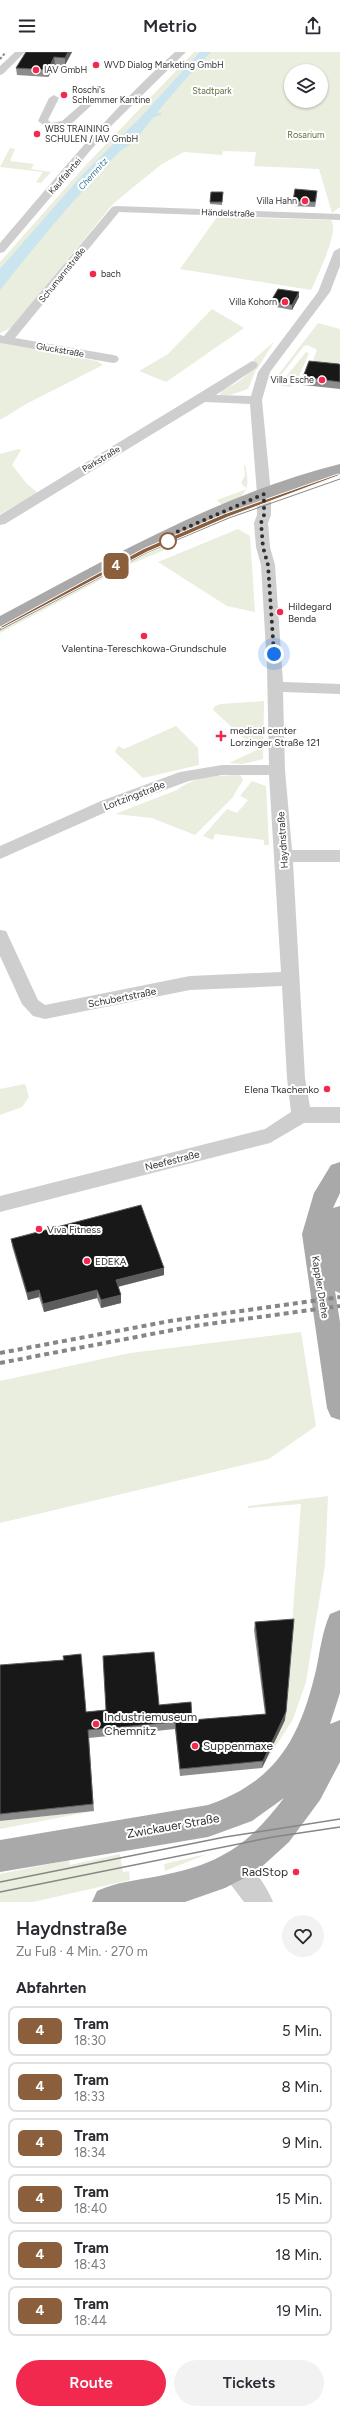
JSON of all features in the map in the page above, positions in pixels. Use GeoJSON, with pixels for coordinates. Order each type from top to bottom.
{"type":"FeatureCollection","features":[{"type":"Feature","properties":{"kind":"main road"},"geometry":{"type":"LineString","coordinates":[[0,635],[127,568],[201,538],[340,469]]}},
{"type":"Feature","properties":{"kind":"main road"},"geometry":{"type":"LineString","coordinates":[[0,623],[143,546],[264,506],[340,484]]}},
{"type":"Feature","properties":{"kind":"main road","name":"Kappler Drehe"},"geometry":{"type":"LineString","coordinates":[[340,1172],[321,1204],[314,1234],[340,1408]]}},
{"type":"Feature","properties":{"kind":"main road","name":"Kappler Drehe"},"geometry":{"type":"LineString","coordinates":[[340,1216],[336,1252],[340,1282]]}},
{"type":"Feature","properties":{"kind":"main road","name":"Zwickauer Straße"},"geometry":{"type":"LineString","coordinates":[[0,1856],[208,1821],[224,1817],[255,1803],[285,1777],[306,1747],[339,1639]]}},
{"type":"Feature","properties":{"kind":"main road"},"geometry":{"type":"LineString","coordinates":[[108,1902],[202,1880],[234,1868],[260,1850],[281,1828],[316,1781],[339,1735]]}},
{"type":"Feature","properties":{"kind":"street"},"geometry":{"type":"LineString","coordinates":[[0,72],[20,52]]}},
{"type":"Feature","properties":{"kind":"street","name":"Kauffahrtei"},"geometry":{"type":"LineString","coordinates":[[0,250],[119,112],[155,74],[181,52]]}},
{"type":"Feature","properties":{"kind":"street"},"geometry":{"type":"LineString","coordinates":[[54,98],[43,122],[48,126],[65,124],[89,103]]}},
{"type":"Feature","properties":{"kind":"street","name":"Händelstraße"},"geometry":{"type":"LineString","coordinates":[[116,209],[340,217]]}},
{"type":"Feature","properties":{"kind":"street","name":"Schumannstraße"},"geometry":{"type":"LineString","coordinates":[[3,340],[116,209]]}},
{"type":"Feature","properties":{"kind":"street"},"geometry":{"type":"LineString","coordinates":[[202,398],[256,400],[264,372],[334,280],[340,251]]}},
{"type":"Feature","properties":{"kind":"street","name":"Gluckstraße"},"geometry":{"type":"LineString","coordinates":[[3,340],[113,359]]}},
{"type":"Feature","properties":{"kind":"street","name":"Parkstraße"},"geometry":{"type":"LineString","coordinates":[[0,521],[202,398],[252,365]]}},
{"type":"Feature","properties":{"kind":"street","name":"Haydnstraße"},"geometry":{"type":"LineString","coordinates":[[256,400],[264,506],[261,523],[262,541],[268,565],[275,687],[277,770],[284,856],[296,1078],[301,1116]]}},
{"type":"Feature","properties":{"kind":"street"},"geometry":{"type":"LineString","coordinates":[[275,687],[340,689]]}},
{"type":"Feature","properties":{"kind":"street","name":"Lortzingstraße"},"geometry":{"type":"LineString","coordinates":[[0,853],[107,805],[186,776],[222,770],[277,770]]}},
{"type":"Feature","properties":{"kind":"street"},"geometry":{"type":"LineString","coordinates":[[284,856],[340,856]]}},
{"type":"Feature","properties":{"kind":"street","name":"Schubertstraße"},"geometry":{"type":"LineString","coordinates":[[0,936],[31,1004],[39,1011],[45,1012],[190,983],[254,979],[290,980]]}},
{"type":"Feature","properties":{"kind":"street"},"geometry":{"type":"LineString","coordinates":[[301,1116],[340,1115]]}},
{"type":"Feature","properties":{"kind":"street","name":"Neefestraße"},"geometry":{"type":"LineString","coordinates":[[0,1204],[270,1135],[301,1116]]}},
{"type":"Feature","properties":{"kind":"street"},"geometry":{"type":"LineString","coordinates":[[234,1868],[260,1902]]}},
{"type":"Feature","properties":{"kind":"green space","name":"Stadtpark"},"geometry":{"type":"Polygon","coordinates":[[[194,52],[340,52],[340,207],[332,213],[319,169],[254,166],[256,152],[223,151],[222,155],[184,152],[162,164],[112,205],[13,327],[0,333],[0,262],[84,167],[194,52]]]}},
{"type":"Feature","properties":{"kind":"green space"},"geometry":{"type":"Polygon","coordinates":[[[10,148],[15,149],[10,161],[34,164],[31,169],[51,172],[41,183],[36,182],[43,172],[0,167],[10,148]]]}},
{"type":"Feature","properties":{"kind":"green space"},"geometry":{"type":"Polygon","coordinates":[[[217,217],[331,220],[333,225],[333,233],[327,254],[311,290],[180,269],[217,217]]]}},
{"type":"Feature","properties":{"kind":"green space"},"geometry":{"type":"Polygon","coordinates":[[[212,309],[244,328],[166,382],[139,371],[168,354],[212,309]]]}},
{"type":"Feature","properties":{"kind":"green space"},"geometry":{"type":"Polygon","coordinates":[[[318,323],[340,329],[340,369],[312,363],[317,350],[308,345],[304,346],[281,375],[278,375],[318,323]]]}},
{"type":"Feature","properties":{"kind":"green space"},"geometry":{"type":"Polygon","coordinates":[[[274,342],[255,372],[248,389],[230,395],[220,395],[225,389],[242,379],[252,367],[254,359],[274,342]]]}},
{"type":"Feature","properties":{"kind":"green space"},"geometry":{"type":"Polygon","coordinates":[[[0,343],[97,361],[103,365],[26,404],[0,420],[0,343]]]}},
{"type":"Feature","properties":{"kind":"green space"},"geometry":{"type":"Polygon","coordinates":[[[306,352],[309,353],[297,381],[294,381],[291,387],[281,386],[283,381],[276,379],[284,379],[306,352]]]}},
{"type":"Feature","properties":{"kind":"green space"},"geometry":{"type":"Polygon","coordinates":[[[19,449],[21,450],[12,465],[27,484],[38,493],[0,514],[0,454],[19,449]]]}},
{"type":"Feature","properties":{"kind":"green space"},"geometry":{"type":"Polygon","coordinates":[[[244,464],[247,476],[246,488],[241,483],[245,475],[244,464]]]}},
{"type":"Feature","properties":{"kind":"green space"},"geometry":{"type":"Polygon","coordinates":[[[246,489],[238,499],[225,508],[217,500],[246,489]]]}},
{"type":"Feature","properties":{"kind":"green space"},"geometry":{"type":"Polygon","coordinates":[[[238,529],[250,536],[255,612],[227,606],[158,562],[238,529]]]}},
{"type":"Feature","properties":{"kind":"green space"},"geometry":{"type":"Polygon","coordinates":[[[157,541],[167,549],[131,564],[0,633],[0,625],[157,541]]]}},
{"type":"Feature","properties":{"kind":"green space"},"geometry":{"type":"Polygon","coordinates":[[[264,701],[263,759],[242,764],[229,763],[257,750],[213,710],[215,706],[221,704],[264,701]]]}},
{"type":"Feature","properties":{"kind":"green space"},"geometry":{"type":"Polygon","coordinates":[[[176,726],[198,748],[199,765],[143,778],[115,752],[118,746],[124,749],[176,726]]]}},
{"type":"Feature","properties":{"kind":"green space"},"geometry":{"type":"Polygon","coordinates":[[[240,775],[243,780],[232,798],[195,835],[152,818],[115,814],[177,790],[184,785],[199,779],[215,776],[240,775]]]}},
{"type":"Feature","properties":{"kind":"green space"},"geometry":{"type":"Polygon","coordinates":[[[252,781],[266,786],[269,845],[264,845],[264,840],[215,834],[213,840],[203,836],[227,809],[237,813],[248,800],[240,796],[252,781]]]}},
{"type":"Feature","properties":{"kind":"green space"},"geometry":{"type":"Polygon","coordinates":[[[25,1084],[29,1097],[22,1107],[0,1115],[0,1089],[25,1084]]]}},
{"type":"Feature","properties":{"kind":"green space"},"geometry":{"type":"Polygon","coordinates":[[[301,1332],[316,1426],[269,1459],[0,1523],[0,1381],[130,1353],[301,1332]]]}},
{"type":"Feature","properties":{"kind":"green space"},"geometry":{"type":"Polygon","coordinates":[[[328,1496],[325,1565],[306,1682],[293,1719],[262,1768],[285,1720],[301,1504],[248,1508],[248,1506],[328,1496]]]}},
{"type":"Feature","properties":{"kind":"green space"},"geometry":{"type":"Polygon","coordinates":[[[94,1811],[0,1829],[0,1821],[94,1811]]]}},
{"type":"Feature","properties":{"kind":"green space"},"geometry":{"type":"Polygon","coordinates":[[[120,1854],[123,1872],[129,1871],[130,1880],[33,1902],[0,1902],[0,1874],[69,1860],[70,1865],[120,1854]]]}},
{"type":"Feature","properties":{"kind":"green space"},"geometry":{"type":"Polygon","coordinates":[[[207,1854],[165,1871],[164,1864],[207,1854]]]}},
{"type":"Feature","properties":{"kind":"water","name":"Chemnitz"},"geometry":{"type":"Polygon","coordinates":[[[200,52],[211,52],[173,93],[136,139],[117,154],[78,196],[0,290],[0,269],[84,173],[141,117],[200,52]]]}},
{"type":"Feature","properties":{"kind":"building"},"geometry":{"type":"Polygon","coordinates":[[[26,52],[68,52],[65,58],[54,57],[48,70],[16,68],[26,52]]]}},
{"type":"Feature","properties":{"kind":"building"},"geometry":{"type":"Polygon","coordinates":[[[295,189],[317,191],[315,202],[293,201],[295,189]]]}},
{"type":"Feature","properties":{"kind":"building"},"geometry":{"type":"Polygon","coordinates":[[[211,192],[223,192],[222,202],[210,202],[211,192]]]}},
{"type":"Feature","properties":{"kind":"building"},"geometry":{"type":"Polygon","coordinates":[[[278,289],[299,292],[292,305],[271,301],[278,289]]]}},
{"type":"Feature","properties":{"kind":"building"},"geometry":{"type":"Polygon","coordinates":[[[309,361],[339,364],[340,382],[303,377],[309,361]]]}},
{"type":"Feature","properties":{"kind":"building","name":"EDEKA"},"geometry":{"type":"Polygon","coordinates":[[[141,1205],[164,1268],[116,1280],[121,1295],[101,1300],[97,1290],[43,1304],[39,1290],[27,1293],[11,1239],[141,1205]]]}},
{"type":"Feature","properties":{"kind":"building","name":"Industriemuseum Chemnitz"},"geometry":{"type":"Polygon","coordinates":[[[294,1619],[286,1712],[263,1761],[180,1769],[175,1722],[88,1730],[93,1804],[0,1814],[0,1665],[64,1660],[63,1656],[81,1654],[86,1712],[106,1710],[103,1656],[154,1652],[159,1705],[191,1702],[192,1720],[266,1714],[255,1622],[294,1619]]]}},
{"type":"Feature","properties":{"kind":"waterway"},"geometry":{"type":"LineString","coordinates":[[151,116],[160,114]]}},
{"type":"Feature","properties":{"kind":"tram line","name":"4"},"geometry":{"type":"LineString","coordinates":[[0,627],[145,551],[264,501],[340,475]]}},
{"type":"Feature","properties":{"kind":"tram line"},"geometry":{"type":"LineString","coordinates":[[0,630],[148,552],[229,518],[340,479]]}},
{"type":"Feature","properties":{"kind":"tram line"},"geometry":{"type":"LineString","coordinates":[[0,1882],[225,1837],[340,1819]]}},
{"type":"Feature","properties":{"kind":"tram line"},"geometry":{"type":"LineString","coordinates":[[0,1892],[273,1837],[340,1827]]}},
{"type":"Feature","properties":{"kind":"railway"},"geometry":{"type":"LineString","coordinates":[[0,59],[6,52]]}},
{"type":"Feature","properties":{"kind":"railway"},"geometry":{"type":"LineString","coordinates":[[0,1353],[170,1321],[340,1297]]}},
{"type":"Feature","properties":{"kind":"railway"},"geometry":{"type":"LineString","coordinates":[[0,1363],[194,1326],[340,1306]]}},
{"type":"Feature","properties":{"kind":"place","name":"WVD Dialog Marketing GmbH"},"geometry":{"type":"Point","coordinates":[96,65]}},
{"type":"Feature","properties":{"kind":"place","name":"IAV GmbH"},"geometry":{"type":"Point","coordinates":[36,70]}},
{"type":"Feature","properties":{"kind":"place","name":"Roschi's Schlemmer Kantine"},"geometry":{"type":"Point","coordinates":[64,95]}},
{"type":"Feature","properties":{"kind":"place","name":"WBS TRAINING SCHULEN / IAV GmbH"},"geometry":{"type":"Point","coordinates":[37,134]}},
{"type":"Feature","properties":{"kind":"place","name":"Villa Hahn"},"geometry":{"type":"Point","coordinates":[305,201]}},
{"type":"Feature","properties":{"kind":"place","name":"bach"},"geometry":{"type":"Point","coordinates":[93,274]}},
{"type":"Feature","properties":{"kind":"place","name":"Villa Kohorn"},"geometry":{"type":"Point","coordinates":[285,302]}},
{"type":"Feature","properties":{"kind":"place","name":"Villa Esche"},"geometry":{"type":"Point","coordinates":[322,380]}},
{"type":"Feature","properties":{"kind":"place","name":"Hildegard Benda"},"geometry":{"type":"Point","coordinates":[280,612]}},
{"type":"Feature","properties":{"kind":"place","name":"Valentina-Tereschkowa-Grundschule"},"geometry":{"type":"Point","coordinates":[144,636]}},
{"type":"Feature","properties":{"kind":"place","name":"medical center Lorzinger Straße 121"},"geometry":{"type":"Point","coordinates":[221,736]}},
{"type":"Feature","properties":{"kind":"place","name":"Elena Tkachenko"},"geometry":{"type":"Point","coordinates":[327,1089]}},
{"type":"Feature","properties":{"kind":"place","name":"Viva Fitness"},"geometry":{"type":"Point","coordinates":[39,1229]}},
{"type":"Feature","properties":{"kind":"place","name":"EDEKA"},"geometry":{"type":"Point","coordinates":[87,1261]}},
{"type":"Feature","properties":{"kind":"place","name":"Industriemuseum Chemnitz"},"geometry":{"type":"Point","coordinates":[96,1724]}},
{"type":"Feature","properties":{"kind":"place","name":"Suppenmaxe"},"geometry":{"type":"Point","coordinates":[195,1746]}},
{"type":"Feature","properties":{"kind":"place","name":"RadStop"},"geometry":{"type":"Point","coordinates":[296,1872]}},
{"type":"Feature","properties":{"kind":"route"},"geometry":{"type":"LineString","coordinates":[[168,541],[172,534],[264,494],[264,515],[261,523],[263,547],[268,565],[270,615],[274,654]]}},
{"type":"Feature","properties":{"kind":"park label","name":"Rosarium"},"geometry":{"type":"Point","coordinates":[306,135]}}]}
